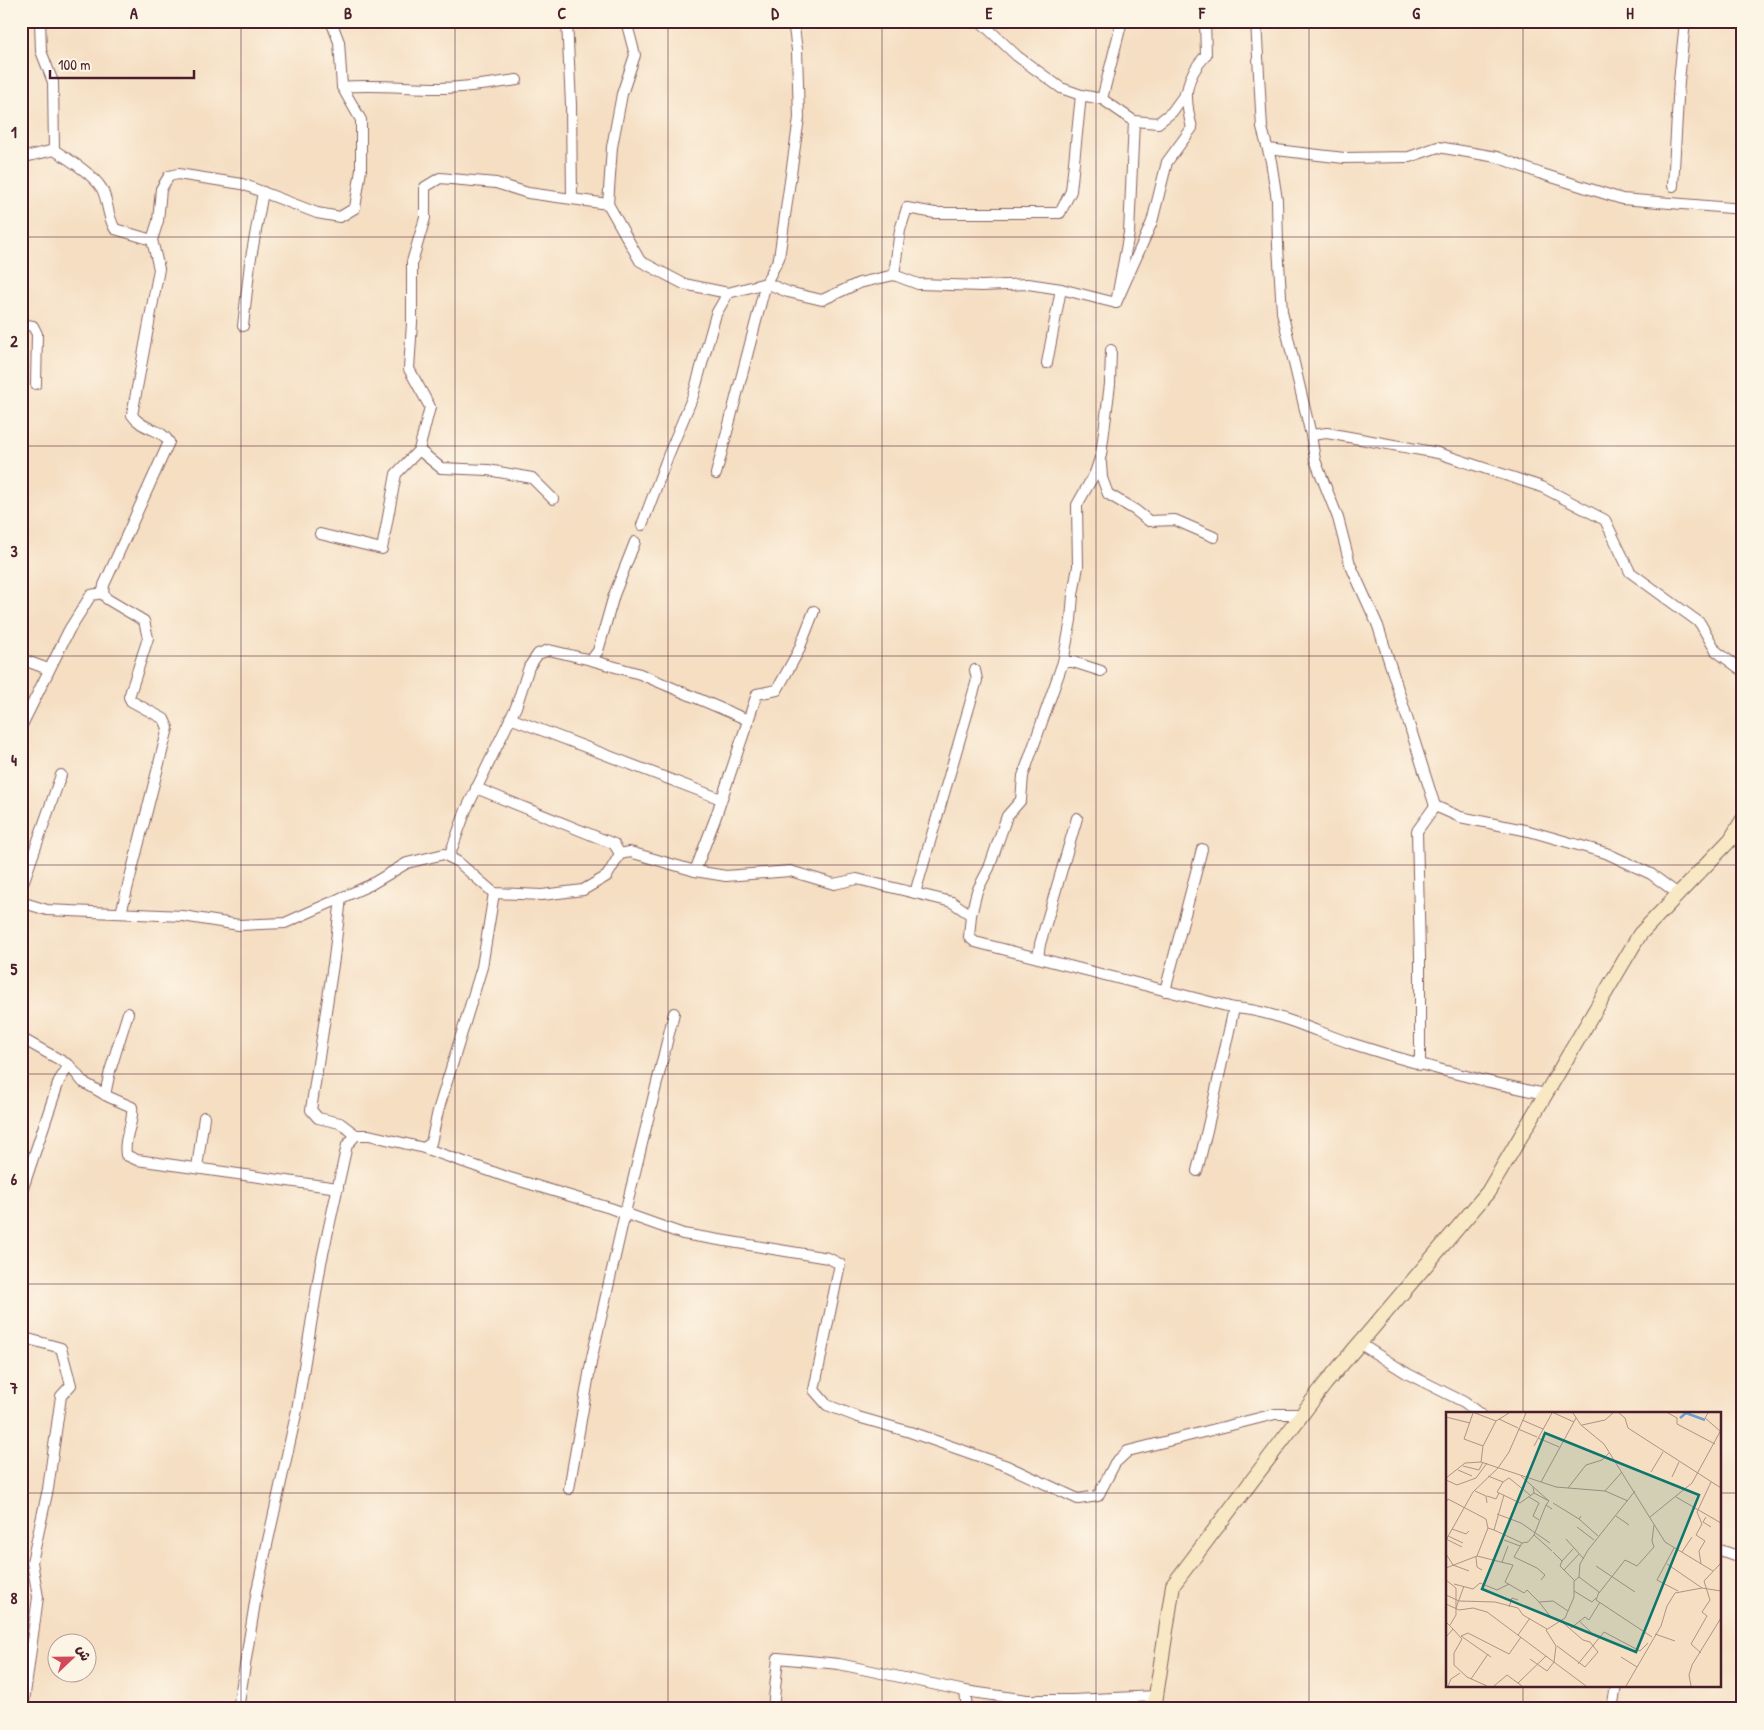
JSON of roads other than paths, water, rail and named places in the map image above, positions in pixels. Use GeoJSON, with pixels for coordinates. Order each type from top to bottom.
{"type":"FeatureCollection","features":[{"type":"Feature","properties":{"kind":"street"},"geometry":{"type":"LineString","coordinates":[[40,21],[41,50],[54,82],[54,150]]}},
{"type":"Feature","properties":{"kind":"street"},"geometry":{"type":"LineString","coordinates":[[121,913],[168,728],[164,720],[131,701],[129,697],[148,638],[144,621],[107,599],[103,593],[104,585],[169,442],[166,436],[138,423],[132,415],[159,269],[152,240],[158,221],[161,189],[169,176],[178,174],[242,184],[317,213],[340,217],[355,208],[361,170],[361,120],[342,87],[340,42],[331,21]]}},
{"type":"Feature","properties":{"kind":"street"},"geometry":{"type":"LineString","coordinates":[[567,21],[571,105],[572,198]]}},
{"type":"Feature","properties":{"kind":"street"},"geometry":{"type":"LineString","coordinates":[[626,21],[635,55],[622,94],[612,147],[608,204],[640,261],[684,284],[728,293],[766,283],[788,292],[822,300],[859,283],[894,275],[918,284],[982,286],[1028,284],[1116,302]]}},
{"type":"Feature","properties":{"kind":"street"},"geometry":{"type":"LineString","coordinates":[[716,474],[766,283],[779,258],[799,118],[797,50],[793,21]]}},
{"type":"Feature","properties":{"kind":"street"},"geometry":{"type":"LineString","coordinates":[[984,21],[983,24],[1017,56],[1060,88],[1102,99],[1134,121],[1158,123],[1172,112],[1185,94],[1195,67],[1206,55],[1205,21]]}},
{"type":"Feature","properties":{"kind":"street"},"geometry":{"type":"LineString","coordinates":[[1102,99],[1122,21]]}},
{"type":"Feature","properties":{"kind":"street"},"geometry":{"type":"LineString","coordinates":[[1256,21],[1262,128],[1268,149],[1277,200],[1282,312],[1311,435],[1315,460],[1338,518],[1350,564],[1378,626],[1435,806],[1460,817],[1529,831],[1606,853],[1651,874],[1678,894]]}},
{"type":"Feature","properties":{"kind":"street"},"geometry":{"type":"LineString","coordinates":[[1673,186],[1678,81],[1685,21]]}},
{"type":"Feature","properties":{"kind":"street"},"geometry":{"type":"LineString","coordinates":[[342,87],[363,85],[440,88],[481,86],[517,80]]}},
{"type":"Feature","properties":{"kind":"street"},"geometry":{"type":"LineString","coordinates":[[1116,302],[1152,222],[1167,162],[1192,128],[1186,108],[1185,94]]}},
{"type":"Feature","properties":{"kind":"street"},"geometry":{"type":"LineString","coordinates":[[894,275],[900,230],[906,208],[935,213],[1060,213],[1071,191],[1081,95]]}},
{"type":"Feature","properties":{"kind":"street"},"geometry":{"type":"LineString","coordinates":[[1116,302],[1129,233],[1134,121]]}},
{"type":"Feature","properties":{"kind":"street"},"geometry":{"type":"LineString","coordinates":[[1268,149],[1344,158],[1409,156],[1438,147],[1497,157],[1539,173],[1622,199],[1743,209]]}},
{"type":"Feature","properties":{"kind":"street"},"geometry":{"type":"LineString","coordinates":[[21,158],[54,150]]}},
{"type":"Feature","properties":{"kind":"street"},"geometry":{"type":"LineString","coordinates":[[54,150],[92,178],[103,190],[110,221],[115,230],[152,240]]}},
{"type":"Feature","properties":{"kind":"street"},"geometry":{"type":"LineString","coordinates":[[320,534],[382,549],[396,474],[419,450],[430,407],[409,369],[412,323],[412,262],[425,218],[425,187],[440,178],[496,183],[528,193],[608,204]]}},
{"type":"Feature","properties":{"kind":"street"},"geometry":{"type":"LineString","coordinates":[[243,326],[250,263],[262,192]]}},
{"type":"Feature","properties":{"kind":"street"},"geometry":{"type":"LineString","coordinates":[[1047,363],[1061,290]]}},
{"type":"Feature","properties":{"kind":"street"},"geometry":{"type":"LineString","coordinates":[[642,525],[693,396],[716,314],[728,293]]}},
{"type":"Feature","properties":{"kind":"street"},"geometry":{"type":"LineString","coordinates":[[21,324],[33,326],[37,334],[36,384]]}},
{"type":"Feature","properties":{"kind":"street"},"geometry":{"type":"LineString","coordinates":[[1111,350],[1110,384],[1101,455],[1102,478],[1108,494],[1149,521],[1175,520],[1214,537]]}},
{"type":"Feature","properties":{"kind":"street"},"geometry":{"type":"LineString","coordinates":[[1311,435],[1327,433],[1438,453],[1542,487],[1605,520],[1630,572],[1700,623],[1716,651],[1743,671]]}},
{"type":"Feature","properties":{"kind":"street"},"geometry":{"type":"LineString","coordinates":[[419,450],[442,468],[488,470],[532,478],[553,499]]}},
{"type":"Feature","properties":{"kind":"street"},"geometry":{"type":"LineString","coordinates":[[1101,455],[1095,473],[1077,505],[1078,566],[1063,662],[1023,776],[1021,800],[1007,816],[989,868],[977,891],[971,915],[969,937],[975,942],[1165,991],[1234,1008],[1254,1010],[1286,1019],[1348,1042],[1487,1083],[1546,1094]]}},
{"type":"Feature","properties":{"kind":"street"},"geometry":{"type":"LineString","coordinates":[[591,660],[598,651],[614,595],[635,542]]}},
{"type":"Feature","properties":{"kind":"street"},"geometry":{"type":"LineString","coordinates":[[21,727],[48,669],[91,594],[103,593]]}},
{"type":"Feature","properties":{"kind":"street"},"geometry":{"type":"LineString","coordinates":[[695,871],[757,694],[777,690],[798,652],[814,611]]}},
{"type":"Feature","properties":{"kind":"street"},"geometry":{"type":"LineString","coordinates":[[449,857],[466,810],[510,718],[529,667],[538,654],[549,650],[640,674],[748,720]]}},
{"type":"Feature","properties":{"kind":"street"},"geometry":{"type":"LineString","coordinates":[[21,659],[48,669]]}},
{"type":"Feature","properties":{"kind":"street"},"geometry":{"type":"LineString","coordinates":[[1063,662],[1073,662],[1101,672]]}},
{"type":"Feature","properties":{"kind":"street"},"geometry":{"type":"LineString","coordinates":[[916,893],[976,680],[975,670]]}},
{"type":"Feature","properties":{"kind":"street"},"geometry":{"type":"LineString","coordinates":[[510,718],[721,799]]}},
{"type":"Feature","properties":{"kind":"street"},"geometry":{"type":"LineString","coordinates":[[21,889],[61,775]]}},
{"type":"Feature","properties":{"kind":"street"},"geometry":{"type":"LineString","coordinates":[[476,788],[614,844],[620,854]]}},
{"type":"Feature","properties":{"kind":"street"},"geometry":{"type":"LineString","coordinates":[[1420,1064],[1417,831],[1435,806]]}},
{"type":"Feature","properties":{"kind":"street"},"geometry":{"type":"LineString","coordinates":[[1038,958],[1040,944],[1077,818]]}},
{"type":"Feature","properties":{"kind":"street"},"geometry":{"type":"LineString","coordinates":[[773,1709],[778,1658],[839,1664],[965,1691],[1027,1700],[1155,1703],[1173,1585],[1325,1384],[1488,1192],[1640,934],[1730,839],[1743,819]]}},
{"type":"Feature","properties":{"kind":"street"},"geometry":{"type":"LineString","coordinates":[[1165,991],[1202,849]]}},
{"type":"Feature","properties":{"kind":"street"},"geometry":{"type":"LineString","coordinates":[[21,902],[47,910],[183,916],[239,925],[285,923],[370,884],[407,863],[444,854],[458,862],[494,893],[542,895],[583,890],[607,876],[620,854],[630,852],[695,871],[726,876],[790,871],[834,884],[857,879],[952,902],[971,915]]}},
{"type":"Feature","properties":{"kind":"street"},"geometry":{"type":"LineString","coordinates":[[424,1148],[431,1143],[438,1112],[482,967],[494,893]]}},
{"type":"Feature","properties":{"kind":"street"},"geometry":{"type":"LineString","coordinates":[[341,898],[311,1110],[318,1118],[340,1123],[356,1134],[369,1135],[424,1148],[507,1177],[625,1213],[683,1234],[828,1258],[840,1264],[814,1390],[826,1405],[1007,1466],[1078,1499],[1098,1496],[1115,1462],[1128,1451],[1275,1414],[1302,1414]]}},
{"type":"Feature","properties":{"kind":"street"},"geometry":{"type":"LineString","coordinates":[[1197,1171],[1234,1008]]}},
{"type":"Feature","properties":{"kind":"street"},"geometry":{"type":"LineString","coordinates":[[569,1488],[592,1357],[674,1013]]}},
{"type":"Feature","properties":{"kind":"street"},"geometry":{"type":"LineString","coordinates":[[105,1095],[110,1071],[128,1014]]}},
{"type":"Feature","properties":{"kind":"street"},"geometry":{"type":"LineString","coordinates":[[21,1038],[69,1064],[83,1082],[105,1095],[132,1107],[133,1115],[124,1144],[126,1155],[138,1160],[338,1188]]}},
{"type":"Feature","properties":{"kind":"street"},"geometry":{"type":"LineString","coordinates":[[21,1194],[59,1081],[69,1064]]}},
{"type":"Feature","properties":{"kind":"street"},"geometry":{"type":"LineString","coordinates":[[197,1168],[204,1117]]}},
{"type":"Feature","properties":{"kind":"street"},"geometry":{"type":"LineString","coordinates":[[238,1709],[257,1590],[297,1410],[321,1264],[347,1145],[356,1134]]}},
{"type":"Feature","properties":{"kind":"street"},"geometry":{"type":"LineString","coordinates":[[21,1337],[61,1348],[70,1385],[61,1396],[48,1489],[32,1562],[38,1597],[23,1709]]}},
{"type":"Feature","properties":{"kind":"street"},"geometry":{"type":"LineString","coordinates":[[1359,1343],[1408,1374],[1464,1402],[1477,1412]]}},
{"type":"Feature","properties":{"kind":"street"},"geometry":{"type":"LineString","coordinates":[[1722,1551],[1743,1558]]}},
{"type":"Feature","properties":{"kind":"street"},"geometry":{"type":"LineString","coordinates":[[1612,1709],[1616,1688]]}},
{"type":"Feature","properties":{"kind":"street"},"geometry":{"type":"LineString","coordinates":[[965,1691],[967,1709]]}}]}
